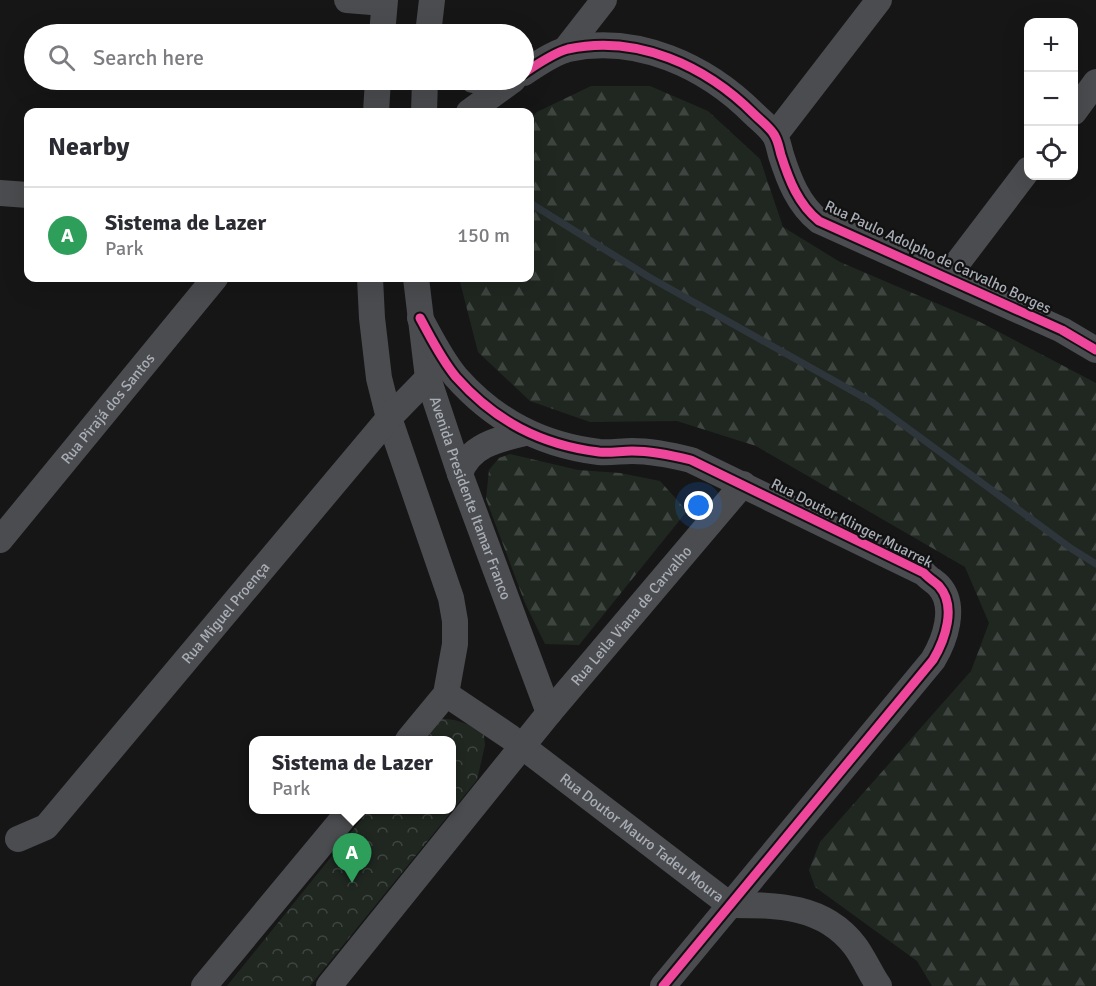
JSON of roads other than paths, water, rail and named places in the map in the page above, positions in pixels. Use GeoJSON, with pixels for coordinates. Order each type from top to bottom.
{"type":"FeatureCollection","features":[{"type":"Feature","properties":{"kind":"street"},"geometry":{"type":"LineString","coordinates":[[347,0],[384,2],[383,24]]}},
{"type":"Feature","properties":{"kind":"street"},"geometry":{"type":"LineString","coordinates":[[430,24],[432,0]]}},
{"type":"Feature","properties":{"kind":"street"},"geometry":{"type":"LineString","coordinates":[[565,50],[604,0]]}},
{"type":"Feature","properties":{"kind":"street"},"geometry":{"type":"LineString","coordinates":[[775,135],[879,0]]}},
{"type":"Feature","properties":{"kind":"street","name":"Rua Paulo Adolpho de Carvalho Borges"},"geometry":{"type":"LineString","coordinates":[[534,68],[565,50],[584,47],[619,46],[652,52],[685,63],[724,87],[775,135],[794,189],[811,214],[828,226],[1062,330],[1096,350]]}},
{"type":"Feature","properties":{"kind":"street"},"geometry":{"type":"LineString","coordinates":[[1078,107],[1096,82]]}},
{"type":"Feature","properties":{"kind":"street"},"geometry":{"type":"LineString","coordinates":[[376,108],[377,90]]}},
{"type":"Feature","properties":{"kind":"street"},"geometry":{"type":"LineString","coordinates":[[424,108],[425,90]]}},
{"type":"Feature","properties":{"kind":"street","name":"Rua Paulo Adolpho de Carvalho Borges"},"geometry":{"type":"LineString","coordinates":[[474,108],[499,90]]}},
{"type":"Feature","properties":{"kind":"street"},"geometry":{"type":"LineString","coordinates":[[946,278],[1024,177]]}},
{"type":"Feature","properties":{"kind":"street"},"geometry":{"type":"LineString","coordinates":[[0,192],[24,195]]}},
{"type":"Feature","properties":{"kind":"street","name":"Rua Pirajá dos Santos"},"geometry":{"type":"LineString","coordinates":[[0,540],[212,282]]}},
{"type":"Feature","properties":{"kind":"street"},"geometry":{"type":"LineString","coordinates":[[370,282],[372,318],[380,378],[389,418],[451,598],[455,621],[455,644],[446,694],[412,736]]}},
{"type":"Feature","properties":{"kind":"street","name":"Avenida Presidente Itamar Franco"},"geometry":{"type":"LineString","coordinates":[[416,282],[428,378],[460,474],[549,713]]}},
{"type":"Feature","properties":{"kind":"street","name":"Rua Doutor Klinger Muarrek"},"geometry":{"type":"LineString","coordinates":[[420,318],[437,350],[455,376],[494,412],[525,433],[573,447],[602,452],[662,453],[691,460],[924,573],[940,587],[945,595],[946,632],[933,660],[663,986]]}},
{"type":"Feature","properties":{"kind":"street","name":"Rua Miguel Proença"},"geometry":{"type":"LineString","coordinates":[[18,838],[46,827],[389,418],[428,378]]}},
{"type":"Feature","properties":{"kind":"street","name":"Rua Doutor Klinger Muarrek"},"geometry":{"type":"LineString","coordinates":[[460,474],[462,465],[478,449],[498,439],[525,433]]}},
{"type":"Feature","properties":{"kind":"street","name":"Rua Leila Viana de Carvalho"},"geometry":{"type":"LineString","coordinates":[[329,986],[549,713],[743,484]]}},
{"type":"Feature","properties":{"kind":"street","name":"Rua Doutor Mauro Tadeu Moura"},"geometry":{"type":"LineString","coordinates":[[446,694],[522,747],[730,905],[773,905],[793,908],[835,926],[855,946],[879,986]]}},
{"type":"Feature","properties":{"kind":"street"},"geometry":{"type":"LineString","coordinates":[[204,986],[348,814]]}},
{"type":"Feature","properties":{"kind":"waterway"},"geometry":{"type":"LineString","coordinates":[[534,205],[649,277],[872,402],[1072,549],[1096,564]]}},
{"type":"Feature","properties":{"kind":"place","name":"Sistema de Lazer"},"geometry":{"type":"Point","coordinates":[352,883]}}]}
